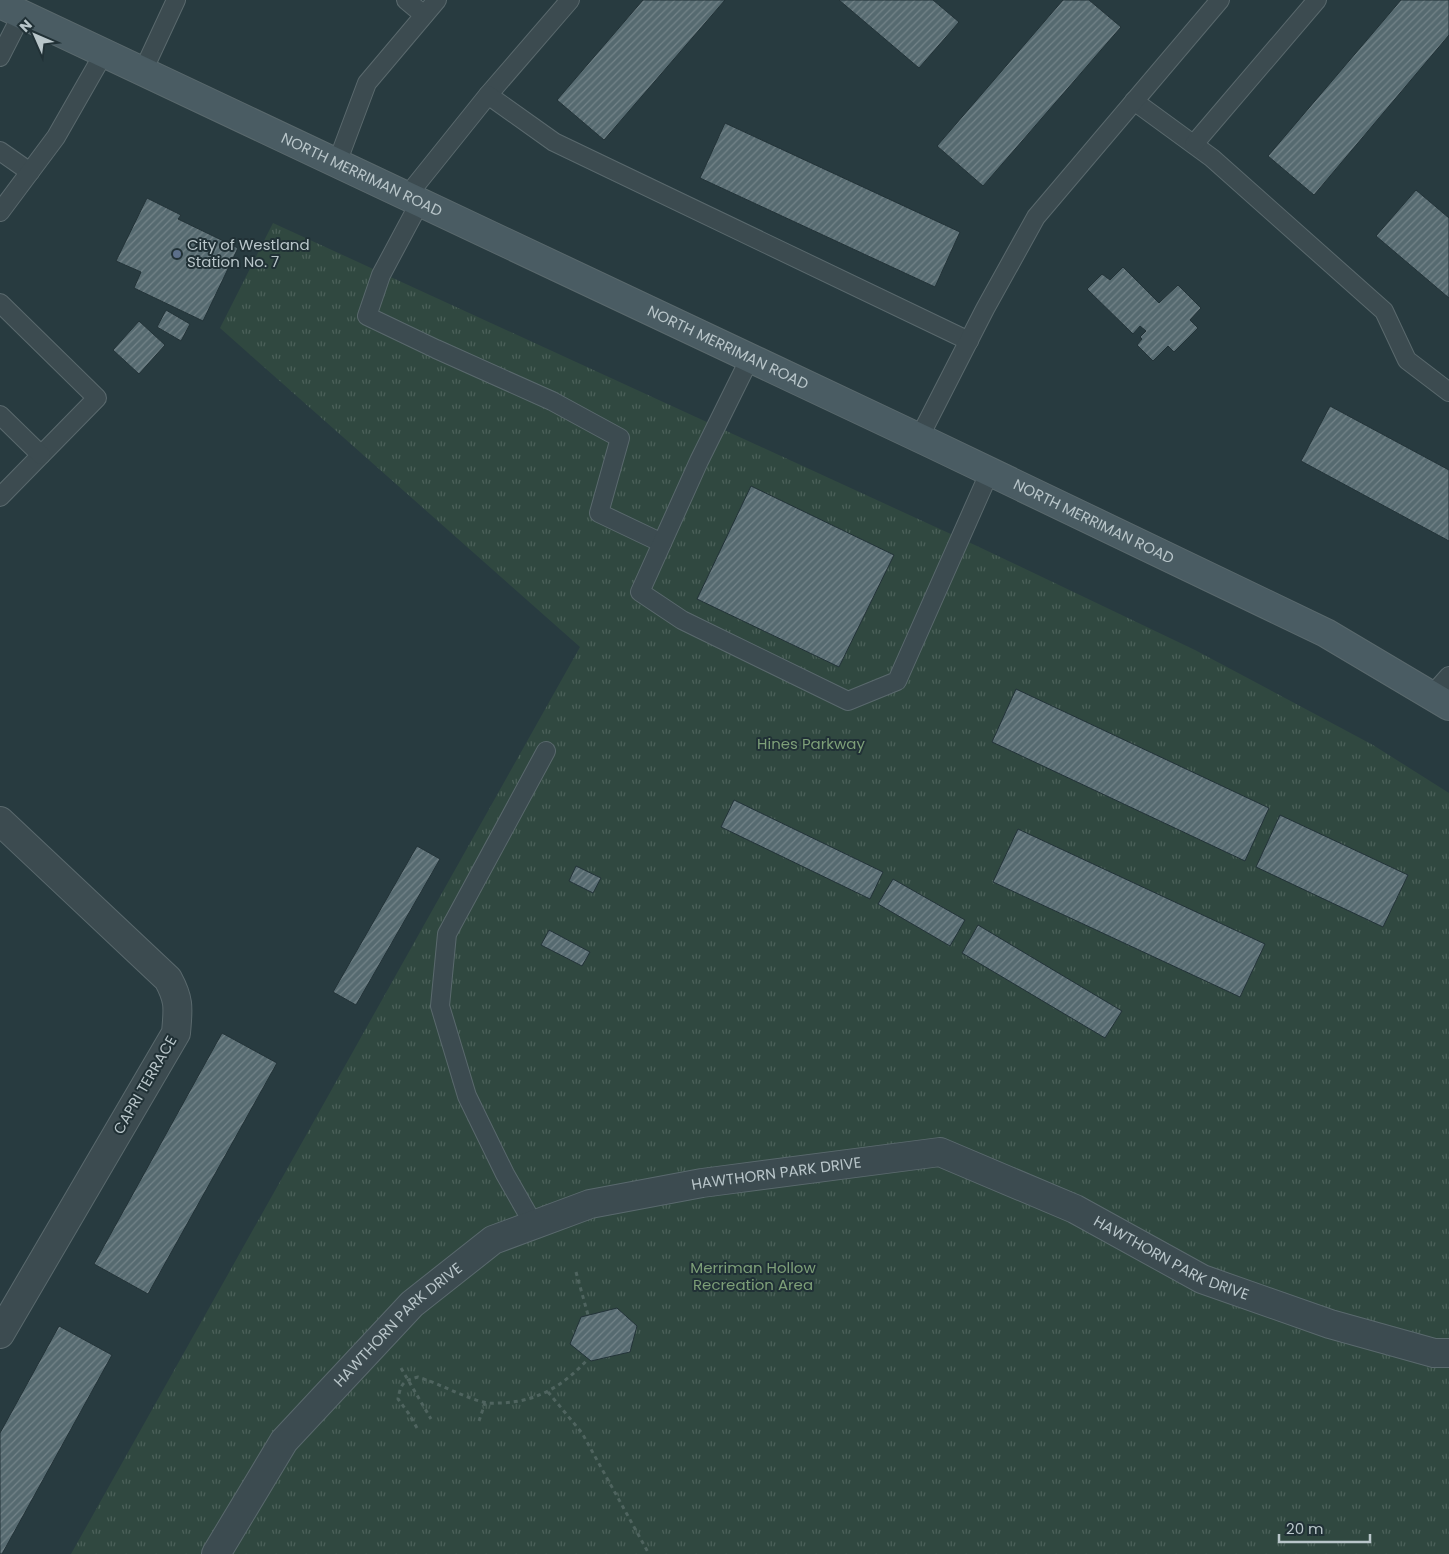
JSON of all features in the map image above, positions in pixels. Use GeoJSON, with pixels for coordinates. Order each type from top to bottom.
{"type":"FeatureCollection","features":[{"type":"Feature","properties":{"kind":"main road","name":"NORTH MERRIMAN ROAD"},"geometry":{"type":"LineString","coordinates":[[11,9],[990,471],[1326,633],[1443,692]]}},
{"type":"Feature","properties":{"kind":"street","name":"CAPRI TERRACE"},"geometry":{"type":"LineString","coordinates":[[0,821],[168,979],[176,994],[178,1008],[176,1033],[0,1334]]}},
{"type":"Feature","properties":{"kind":"street","name":"HAWTHORN PARK DRIVE"},"geometry":{"type":"LineString","coordinates":[[216,1554],[284,1440],[412,1304],[493,1240],[590,1204],[702,1183],[940,1152],[1075,1209],[1202,1279],[1330,1324],[1434,1353],[1449,1353]]}},
{"type":"Feature","properties":{"kind":"lane"},"geometry":{"type":"LineString","coordinates":[[144,72],[176,0]]}},
{"type":"Feature","properties":{"kind":"lane"},"geometry":{"type":"LineString","coordinates":[[406,0],[424,15]]}},
{"type":"Feature","properties":{"kind":"lane"},"geometry":{"type":"LineString","coordinates":[[337,163],[368,83],[437,0]]}},
{"type":"Feature","properties":{"kind":"lane"},"geometry":{"type":"LineString","coordinates":[[570,0],[488,95],[413,199],[381,275],[367,316],[552,401],[620,438],[599,513],[662,543]]}},
{"type":"Feature","properties":{"kind":"lane"},"geometry":{"type":"LineString","coordinates":[[919,438],[1036,217],[1220,0]]}},
{"type":"Feature","properties":{"kind":"lane"},"geometry":{"type":"LineString","coordinates":[[1194,144],[1317,0]]}},
{"type":"Feature","properties":{"kind":"lane"},"geometry":{"type":"LineString","coordinates":[[0,57],[11,9]]}},
{"type":"Feature","properties":{"kind":"lane"},"geometry":{"type":"LineString","coordinates":[[0,212],[56,137],[104,53]]}},
{"type":"Feature","properties":{"kind":"lane"},"geometry":{"type":"LineString","coordinates":[[488,95],[554,142],[969,341]]}},
{"type":"Feature","properties":{"kind":"lane"},"geometry":{"type":"LineString","coordinates":[[1134,101],[1212,158],[1384,311],[1406,360],[1449,392]]}},
{"type":"Feature","properties":{"kind":"lane"},"geometry":{"type":"LineString","coordinates":[[0,151],[30,172]]}},
{"type":"Feature","properties":{"kind":"lane"},"geometry":{"type":"LineString","coordinates":[[0,303],[97,398],[0,497]]}},
{"type":"Feature","properties":{"kind":"lane"},"geometry":{"type":"LineString","coordinates":[[750,358],[699,462],[640,592],[682,620],[848,701],[897,681],[990,471]]}},
{"type":"Feature","properties":{"kind":"lane"},"geometry":{"type":"LineString","coordinates":[[0,415],[41,455]]}},
{"type":"Feature","properties":{"kind":"lane"},"geometry":{"type":"LineString","coordinates":[[534,1225],[505,1174],[467,1096],[440,1006],[447,934],[546,751]]}},
{"type":"Feature","properties":{"kind":"path"},"geometry":{"type":"LineString","coordinates":[[576,1272],[588,1315]]}},
{"type":"Feature","properties":{"kind":"path"},"geometry":{"type":"LineString","coordinates":[[417,1428],[398,1398],[400,1386],[407,1380],[418,1377],[485,1403],[509,1402],[535,1397],[548,1392],[573,1375],[588,1358]]}},
{"type":"Feature","properties":{"kind":"path"},"geometry":{"type":"LineString","coordinates":[[401,1368],[431,1419]]}},
{"type":"Feature","properties":{"kind":"path"},"geometry":{"type":"LineString","coordinates":[[548,1392],[582,1433],[649,1554]]}},
{"type":"Feature","properties":{"kind":"path"},"geometry":{"type":"LineString","coordinates":[[479,1421],[485,1403]]}},
{"type":"Feature","properties":{"kind":"green space"},"geometry":{"type":"Polygon","coordinates":[[[273,223],[977,546],[1195,650],[1373,745],[1449,793],[1449,1554],[71,1554],[580,647],[220,328],[273,223]]]}},
{"type":"Feature","properties":{"kind":"building"},"geometry":{"type":"Polygon","coordinates":[[[643,0],[725,0],[604,140],[557,100],[643,0]]]}},
{"type":"Feature","properties":{"kind":"building"},"geometry":{"type":"Polygon","coordinates":[[[839,0],[933,0],[959,22],[919,68],[839,0]]]}},
{"type":"Feature","properties":{"kind":"building"},"geometry":{"type":"Polygon","coordinates":[[[1063,0],[1089,0],[1121,27],[983,186],[937,146],[1063,0]]]}},
{"type":"Feature","properties":{"kind":"building"},"geometry":{"type":"Polygon","coordinates":[[[1401,0],[1449,0],[1449,35],[1314,195],[1268,156],[1401,0]]]}},
{"type":"Feature","properties":{"kind":"building"},"geometry":{"type":"Polygon","coordinates":[[[725,123],[960,232],[935,287],[700,178],[725,123]]]}},
{"type":"Feature","properties":{"kind":"building"},"geometry":{"type":"Polygon","coordinates":[[[1416,190],[1449,218],[1449,298],[1376,236],[1416,190]]]}},
{"type":"Feature","properties":{"kind":"building","name":"City of Westland Station No. 7"},"geometry":{"type":"Polygon","coordinates":[[[147,198],[181,215],[178,219],[238,248],[203,321],[134,288],[141,272],[116,261],[147,198]]]}},
{"type":"Feature","properties":{"kind":"building"},"geometry":{"type":"Polygon","coordinates":[[[1123,267],[1159,303],[1178,285],[1201,308],[1190,320],[1198,328],[1174,352],[1168,346],[1153,361],[1137,345],[1142,339],[1140,337],[1146,331],[1140,326],[1133,334],[1087,289],[1102,274],[1110,280],[1123,267]]]}},
{"type":"Feature","properties":{"kind":"building"},"geometry":{"type":"Polygon","coordinates":[[[166,310],[190,324],[181,341],[157,327],[166,310]]]}},
{"type":"Feature","properties":{"kind":"building"},"geometry":{"type":"Polygon","coordinates":[[[139,321],[165,345],[139,374],[113,350],[139,321]]]}},
{"type":"Feature","properties":{"kind":"building"},"geometry":{"type":"Polygon","coordinates":[[[1330,406],[1449,470],[1449,541],[1301,461],[1330,406]]]}},
{"type":"Feature","properties":{"kind":"building"},"geometry":{"type":"Polygon","coordinates":[[[751,486],[894,555],[839,667],[697,599],[751,486]]]}},
{"type":"Feature","properties":{"kind":"building"},"geometry":{"type":"Polygon","coordinates":[[[1016,689],[1269,808],[1245,861],[992,742],[1016,689]]]}},
{"type":"Feature","properties":{"kind":"building"},"geometry":{"type":"Polygon","coordinates":[[[734,800],[883,872],[870,899],[721,827],[734,800]]]}},
{"type":"Feature","properties":{"kind":"building"},"geometry":{"type":"Polygon","coordinates":[[[1280,815],[1408,875],[1383,927],[1256,867],[1280,815]]]}},
{"type":"Feature","properties":{"kind":"building"},"geometry":{"type":"Polygon","coordinates":[[[1018,829],[1265,944],[1240,997],[993,882],[1018,829]]]}},
{"type":"Feature","properties":{"kind":"building"},"geometry":{"type":"Polygon","coordinates":[[[417,846],[440,859],[356,1005],[333,992],[417,846]]]}},
{"type":"Feature","properties":{"kind":"building"},"geometry":{"type":"Polygon","coordinates":[[[576,866],[601,878],[593,893],[569,881],[576,866]]]}},
{"type":"Feature","properties":{"kind":"building"},"geometry":{"type":"Polygon","coordinates":[[[893,879],[965,920],[950,946],[878,904],[893,879]]]}},
{"type":"Feature","properties":{"kind":"building"},"geometry":{"type":"Polygon","coordinates":[[[978,925],[1122,1011],[1105,1038],[962,953],[978,925]]]}},
{"type":"Feature","properties":{"kind":"building"},"geometry":{"type":"Polygon","coordinates":[[[549,930],[590,952],[582,966],[541,945],[549,930]]]}},
{"type":"Feature","properties":{"kind":"building"},"geometry":{"type":"Polygon","coordinates":[[[222,1033],[277,1063],[148,1294],[94,1264],[222,1033]]]}},
{"type":"Feature","properties":{"kind":"building"},"geometry":{"type":"Polygon","coordinates":[[[617,1308],[637,1326],[630,1352],[591,1361],[570,1344],[581,1317],[617,1308]]]}},
{"type":"Feature","properties":{"kind":"building"},"geometry":{"type":"Polygon","coordinates":[[[59,1326],[112,1355],[2,1554],[0,1554],[0,1433],[59,1326]]]}},
{"type":"Feature","properties":{"kind":"place","name":"City of Westland Station No. 7"},"geometry":{"type":"Point","coordinates":[177,254]}},
{"type":"Feature","properties":{"kind":"park label","name":"Hines Parkway"},"geometry":{"type":"Point","coordinates":[811,744]}},
{"type":"Feature","properties":{"kind":"park label","name":"Merriman Hollow Recreation Area"},"geometry":{"type":"Point","coordinates":[753,1276]}}]}
